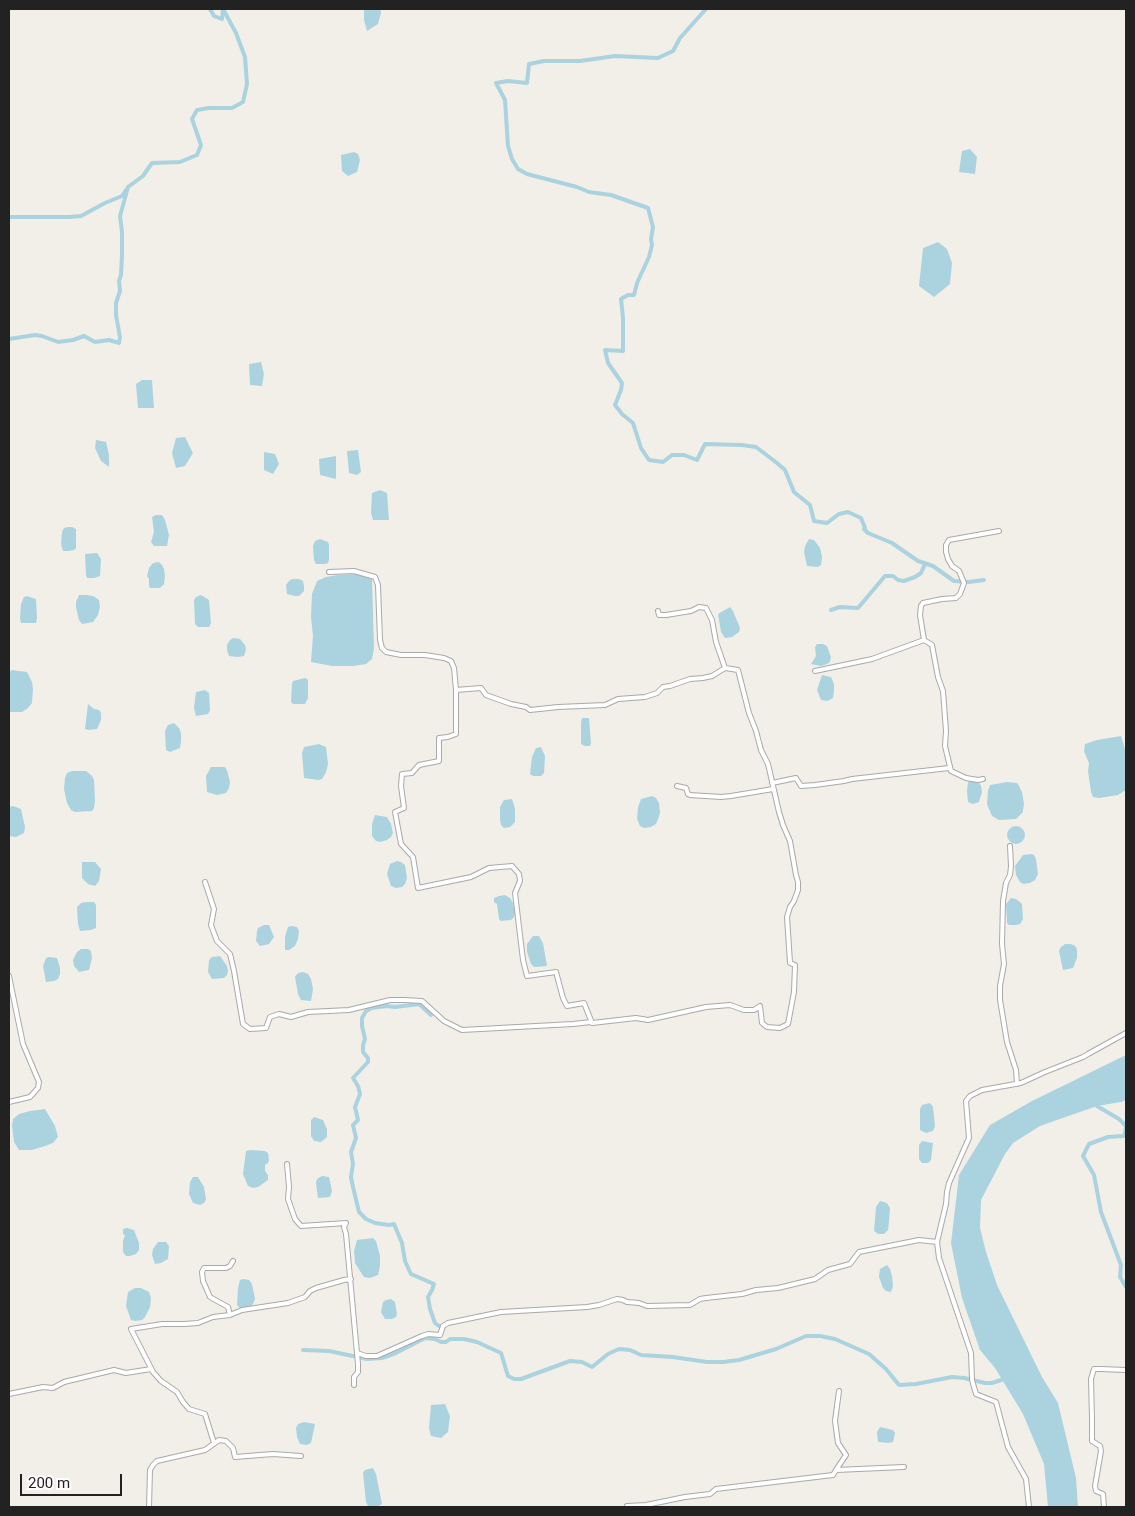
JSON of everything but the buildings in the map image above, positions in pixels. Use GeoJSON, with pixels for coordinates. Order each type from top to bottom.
{"type":"FeatureCollection","features":[{"type":"Feature","properties":{"kind":"street"},"geometry":{"type":"LineString","coordinates":[[983,779],[966,778],[951,771],[949,768],[945,746],[946,731],[943,691],[938,677],[932,645],[924,640],[920,615],[923,604],[942,599],[956,598],[960,594],[963,581],[958,571],[948,559],[946,545],[949,540],[999,531]]}},
{"type":"Feature","properties":{"kind":"street"},"geometry":{"type":"LineString","coordinates":[[329,572],[354,572],[375,577],[378,585],[380,640],[382,648],[386,652],[444,658],[451,661],[454,668],[456,734],[438,738],[439,762],[419,765],[412,773],[402,774],[401,786],[404,808],[395,812],[401,844],[413,857],[418,888],[471,877],[489,868],[512,866],[519,874],[520,882],[515,893],[523,960],[527,976],[556,972],[567,1006],[584,1003],[591,1022]]}},
{"type":"Feature","properties":{"kind":"street"},"geometry":{"type":"LineString","coordinates":[[658,611],[659,615],[666,615],[699,607],[706,608],[712,620],[716,642],[725,668]]}},
{"type":"Feature","properties":{"kind":"street"},"geometry":{"type":"LineString","coordinates":[[815,671],[872,659],[924,640]]}},
{"type":"Feature","properties":{"kind":"street"},"geometry":{"type":"LineString","coordinates":[[205,882],[214,908],[211,925],[217,941],[230,954],[243,1024],[250,1030],[266,1028],[270,1017],[279,1014],[291,1016],[308,1012],[349,1010],[390,1000],[422,1001],[444,1021],[462,1030],[592,1023],[636,1018],[648,1020],[706,1007],[730,1006],[744,1010],[754,1010],[760,1006],[762,1023],[767,1027],[780,1028],[788,1024],[796,974],[795,966],[790,963],[787,917],[798,890],[798,882],[790,841],[783,825],[768,764],[761,750],[749,713],[738,670],[725,668],[712,676],[690,679],[662,687],[657,692],[645,696],[618,699],[605,705],[530,710],[526,707],[486,695],[481,688],[456,690]]}},
{"type":"Feature","properties":{"kind":"street"},"geometry":{"type":"LineString","coordinates":[[772,783],[796,778],[801,786],[815,785],[856,778],[949,768]]}},
{"type":"Feature","properties":{"kind":"street"},"geometry":{"type":"LineString","coordinates":[[677,786],[686,788],[690,795],[721,797],[773,789]]}},
{"type":"Feature","properties":{"kind":"street"},"geometry":{"type":"LineString","coordinates":[[1010,846],[1011,866],[1004,901],[1002,944],[1004,964],[1000,986],[1000,1000],[1007,1042],[1016,1070],[1017,1084]]}},
{"type":"Feature","properties":{"kind":"street"},"geometry":{"type":"LineString","coordinates":[[9,976],[23,1044],[39,1082],[38,1088],[30,1097],[9,1102]]}},
{"type":"Feature","properties":{"kind":"street"},"geometry":{"type":"LineString","coordinates":[[1029,1507],[1026,1479],[1008,1447],[996,1402],[976,1394],[972,1380],[971,1353],[939,1258],[937,1242],[947,1192],[949,1183],[969,1138],[966,1101],[970,1096],[982,1090],[1017,1084],[1083,1058],[1126,1033]]}},
{"type":"Feature","properties":{"kind":"street"},"geometry":{"type":"LineString","coordinates":[[286,1164],[289,1187],[288,1199],[295,1219],[301,1226],[346,1224],[344,1227],[358,1364],[354,1385]]}},
{"type":"Feature","properties":{"kind":"street"},"geometry":{"type":"LineString","coordinates":[[357,1353],[366,1356],[377,1356],[428,1334],[440,1335],[443,1326],[448,1323],[502,1312],[587,1307],[616,1299],[647,1306],[690,1304],[700,1299],[778,1288],[815,1279],[828,1270],[850,1264],[859,1252],[919,1240],[937,1242]]}},
{"type":"Feature","properties":{"kind":"street"},"geometry":{"type":"LineString","coordinates":[[230,1315],[228,1307],[210,1297],[203,1281],[202,1272],[204,1268],[226,1268],[233,1262]]}},
{"type":"Feature","properties":{"kind":"street"},"geometry":{"type":"LineString","coordinates":[[214,1444],[204,1414],[189,1409],[177,1392],[161,1381],[151,1369],[131,1329],[162,1324],[198,1323],[213,1317],[230,1315],[242,1310],[288,1302],[305,1297],[316,1288],[350,1279]]}},
{"type":"Feature","properties":{"kind":"street"},"geometry":{"type":"LineString","coordinates":[[9,1394],[43,1387],[53,1388],[64,1382],[114,1370],[126,1373],[151,1369]]}},
{"type":"Feature","properties":{"kind":"street"},"geometry":{"type":"LineString","coordinates":[[1104,1507],[1103,1494],[1096,1491],[1095,1486],[1101,1451],[1100,1446],[1092,1440],[1091,1379],[1094,1370],[1097,1369],[1126,1370]]}},
{"type":"Feature","properties":{"kind":"street"},"geometry":{"type":"LineString","coordinates":[[627,1506],[646,1505],[710,1494],[716,1489],[833,1475],[846,1455],[838,1443],[835,1421],[838,1391]]}},
{"type":"Feature","properties":{"kind":"street"},"geometry":{"type":"LineString","coordinates":[[149,1507],[150,1470],[157,1461],[204,1450],[219,1440],[226,1441],[233,1448],[235,1457],[272,1454],[301,1456]]}},
{"type":"Feature","properties":{"kind":"street"},"geometry":{"type":"LineString","coordinates":[[836,1470],[904,1467]]}},
{"type":"Feature","properties":{"kind":"water"},"geometry":{"type":"Polygon","coordinates":[[[364,9],[380,9],[381,13],[378,24],[367,31],[364,20],[364,9]]]}},
{"type":"Feature","properties":{"kind":"water"},"geometry":{"type":"Polygon","coordinates":[[[970,149],[977,157],[975,174],[959,172],[962,151],[970,149]]]}},
{"type":"Feature","properties":{"kind":"water"},"geometry":{"type":"Polygon","coordinates":[[[354,152],[358,154],[360,160],[357,172],[348,176],[342,171],[341,155],[354,152]]]}},
{"type":"Feature","properties":{"kind":"water"},"geometry":{"type":"Polygon","coordinates":[[[938,242],[947,249],[952,263],[950,284],[934,297],[919,286],[923,248],[938,242]]]}},
{"type":"Feature","properties":{"kind":"water"},"geometry":{"type":"Polygon","coordinates":[[[261,362],[264,374],[262,386],[250,385],[249,364],[261,362]]]}},
{"type":"Feature","properties":{"kind":"water"},"geometry":{"type":"Polygon","coordinates":[[[142,380],[152,380],[154,408],[138,408],[136,384],[142,380]]]}},
{"type":"Feature","properties":{"kind":"water"},"geometry":{"type":"Polygon","coordinates":[[[185,437],[193,453],[185,466],[176,468],[172,453],[176,438],[185,437]]]}},
{"type":"Feature","properties":{"kind":"water"},"geometry":{"type":"Polygon","coordinates":[[[96,440],[106,442],[109,467],[101,461],[95,448],[96,440]]]}},
{"type":"Feature","properties":{"kind":"water"},"geometry":{"type":"Polygon","coordinates":[[[358,450],[361,472],[357,475],[349,473],[347,451],[358,450]]]}},
{"type":"Feature","properties":{"kind":"water"},"geometry":{"type":"Polygon","coordinates":[[[264,452],[275,454],[279,464],[273,474],[264,470],[264,452]]]}},
{"type":"Feature","properties":{"kind":"water"},"geometry":{"type":"Polygon","coordinates":[[[336,456],[336,479],[320,475],[319,459],[336,456]]]}},
{"type":"Feature","properties":{"kind":"water"},"geometry":{"type":"Polygon","coordinates":[[[380,490],[387,493],[389,520],[373,520],[371,513],[372,493],[380,490]]]}},
{"type":"Feature","properties":{"kind":"water"},"geometry":{"type":"Polygon","coordinates":[[[162,515],[165,520],[169,535],[167,546],[154,546],[151,542],[154,532],[152,517],[162,515]]]}},
{"type":"Feature","properties":{"kind":"water"},"geometry":{"type":"Polygon","coordinates":[[[64,528],[76,529],[76,548],[63,551],[61,544],[62,532],[64,528]]]}},
{"type":"Feature","properties":{"kind":"water"},"geometry":{"type":"Polygon","coordinates":[[[320,539],[328,542],[329,545],[329,560],[325,564],[316,564],[314,560],[313,546],[315,541],[320,539]]]}},
{"type":"Feature","properties":{"kind":"water"},"geometry":{"type":"Polygon","coordinates":[[[809,539],[814,540],[820,548],[822,557],[821,565],[818,567],[807,566],[804,552],[809,539]]]}},
{"type":"Feature","properties":{"kind":"water"},"geometry":{"type":"Polygon","coordinates":[[[97,553],[101,559],[100,576],[87,578],[85,554],[97,553]]]}},
{"type":"Feature","properties":{"kind":"water"},"geometry":{"type":"Polygon","coordinates":[[[159,562],[164,569],[164,584],[160,588],[150,588],[147,576],[149,568],[153,563],[159,562]]]}},
{"type":"Feature","properties":{"kind":"water"},"geometry":{"type":"Polygon","coordinates":[[[358,574],[372,578],[374,649],[372,659],[366,664],[353,666],[332,666],[311,662],[313,636],[311,617],[312,594],[317,581],[326,577],[358,574]]]}},
{"type":"Feature","properties":{"kind":"water"},"geometry":{"type":"Polygon","coordinates":[[[292,579],[303,581],[304,591],[299,596],[287,594],[286,585],[292,579]]]}},
{"type":"Feature","properties":{"kind":"water"},"geometry":{"type":"Polygon","coordinates":[[[79,595],[93,596],[99,600],[98,615],[93,622],[82,624],[79,620],[76,602],[79,595]]]}},
{"type":"Feature","properties":{"kind":"water"},"geometry":{"type":"Polygon","coordinates":[[[201,595],[209,600],[211,623],[209,627],[198,627],[195,624],[194,600],[201,595]]]}},
{"type":"Feature","properties":{"kind":"water"},"geometry":{"type":"Polygon","coordinates":[[[24,597],[36,599],[36,623],[21,623],[21,604],[24,597]]]}},
{"type":"Feature","properties":{"kind":"water"},"geometry":{"type":"Polygon","coordinates":[[[730,607],[740,628],[739,632],[732,637],[725,638],[721,632],[718,614],[730,607]]]}},
{"type":"Feature","properties":{"kind":"water"},"geometry":{"type":"Polygon","coordinates":[[[233,638],[240,639],[245,645],[244,656],[229,656],[227,645],[233,638]]]}},
{"type":"Feature","properties":{"kind":"water"},"geometry":{"type":"Polygon","coordinates":[[[817,644],[827,646],[831,657],[830,662],[821,666],[811,664],[816,656],[815,647],[817,644]]]}},
{"type":"Feature","properties":{"kind":"water"},"geometry":{"type":"Polygon","coordinates":[[[12,670],[27,672],[32,682],[32,703],[22,712],[9,712],[9,672],[12,670]]]}},
{"type":"Feature","properties":{"kind":"water"},"geometry":{"type":"Polygon","coordinates":[[[822,675],[831,677],[834,684],[833,698],[827,701],[821,700],[817,690],[822,675]]]}},
{"type":"Feature","properties":{"kind":"water"},"geometry":{"type":"Polygon","coordinates":[[[305,678],[308,681],[308,698],[305,704],[293,704],[291,702],[293,681],[305,678]]]}},
{"type":"Feature","properties":{"kind":"water"},"geometry":{"type":"Polygon","coordinates":[[[205,690],[209,693],[210,710],[208,714],[196,716],[194,708],[196,692],[205,690]]]}},
{"type":"Feature","properties":{"kind":"water"},"geometry":{"type":"Polygon","coordinates":[[[88,704],[101,713],[101,720],[97,729],[85,729],[88,704]]]}},
{"type":"Feature","properties":{"kind":"water"},"geometry":{"type":"Polygon","coordinates":[[[582,718],[589,718],[591,743],[590,746],[585,746],[581,744],[581,722],[582,718]]]}},
{"type":"Feature","properties":{"kind":"water"},"geometry":{"type":"Polygon","coordinates":[[[174,723],[181,733],[181,741],[180,748],[170,752],[166,750],[165,731],[168,725],[174,723]]]}},
{"type":"Feature","properties":{"kind":"water"},"geometry":{"type":"Polygon","coordinates":[[[1121,736],[1126,752],[1126,790],[1118,795],[1093,797],[1088,771],[1089,763],[1084,751],[1085,744],[1121,736]]]}},
{"type":"Feature","properties":{"kind":"water"},"geometry":{"type":"Polygon","coordinates":[[[319,744],[326,747],[328,764],[326,772],[322,779],[304,778],[302,753],[304,747],[319,744]]]}},
{"type":"Feature","properties":{"kind":"water"},"geometry":{"type":"Polygon","coordinates":[[[541,747],[545,756],[544,773],[541,776],[533,776],[530,774],[532,757],[536,748],[541,747]]]}},
{"type":"Feature","properties":{"kind":"water"},"geometry":{"type":"Polygon","coordinates":[[[211,767],[225,767],[227,770],[230,782],[226,793],[217,795],[207,792],[206,776],[211,767]]]}},
{"type":"Feature","properties":{"kind":"water"},"geometry":{"type":"Polygon","coordinates":[[[86,771],[94,780],[95,800],[92,811],[75,812],[71,810],[67,803],[64,789],[65,778],[67,773],[86,771]]]}},
{"type":"Feature","properties":{"kind":"water"},"geometry":{"type":"Polygon","coordinates":[[[978,780],[982,792],[979,802],[973,804],[968,802],[967,791],[968,782],[978,780]]]}},
{"type":"Feature","properties":{"kind":"water"},"geometry":{"type":"Polygon","coordinates":[[[1007,782],[1017,783],[1019,786],[1024,804],[1023,812],[1016,819],[999,820],[992,816],[987,804],[988,791],[990,785],[1007,782]]]}},
{"type":"Feature","properties":{"kind":"water"},"geometry":{"type":"Polygon","coordinates":[[[652,796],[659,803],[660,813],[656,824],[644,828],[640,826],[637,819],[638,807],[641,799],[652,796]]]}},
{"type":"Feature","properties":{"kind":"water"},"geometry":{"type":"Polygon","coordinates":[[[512,799],[515,808],[515,822],[510,827],[504,828],[500,820],[500,807],[504,800],[512,799]]]}},
{"type":"Feature","properties":{"kind":"water"},"geometry":{"type":"Polygon","coordinates":[[[13,806],[21,809],[25,827],[24,833],[16,837],[9,836],[9,807],[13,806]]]}},
{"type":"Feature","properties":{"kind":"water"},"geometry":{"type":"Polygon","coordinates":[[[375,815],[387,817],[391,824],[393,833],[387,840],[376,841],[372,836],[372,824],[375,815]]]}},
{"type":"Feature","properties":{"kind":"water"},"geometry":{"type":"Polygon","coordinates":[[[1016,826],[1024,831],[1025,835],[1020,843],[1016,844],[1008,839],[1007,835],[1012,827],[1016,826]]]}},
{"type":"Feature","properties":{"kind":"water"},"geometry":{"type":"Polygon","coordinates":[[[1031,854],[1036,859],[1038,874],[1035,880],[1023,884],[1016,875],[1015,866],[1023,855],[1031,854]]]}},
{"type":"Feature","properties":{"kind":"water"},"geometry":{"type":"Polygon","coordinates":[[[397,861],[405,865],[407,878],[402,887],[396,888],[391,886],[387,874],[390,864],[397,861]]]}},
{"type":"Feature","properties":{"kind":"water"},"geometry":{"type":"Polygon","coordinates":[[[82,862],[95,862],[101,869],[99,881],[95,886],[88,884],[82,878],[82,862]]]}},
{"type":"Feature","properties":{"kind":"water"},"geometry":{"type":"Polygon","coordinates":[[[505,895],[513,903],[515,914],[511,920],[501,921],[494,898],[505,895]]]}},
{"type":"Feature","properties":{"kind":"water"},"geometry":{"type":"Polygon","coordinates":[[[1011,898],[1016,899],[1022,904],[1023,919],[1020,924],[1009,925],[1007,923],[1006,904],[1011,898]]]}},
{"type":"Feature","properties":{"kind":"water"},"geometry":{"type":"Polygon","coordinates":[[[94,902],[96,905],[96,928],[80,931],[77,907],[81,903],[94,902]]]}},
{"type":"Feature","properties":{"kind":"water"},"geometry":{"type":"Polygon","coordinates":[[[269,925],[274,937],[269,944],[260,946],[256,941],[257,931],[258,928],[269,925]]]}},
{"type":"Feature","properties":{"kind":"water"},"geometry":{"type":"Polygon","coordinates":[[[288,927],[297,927],[299,931],[298,939],[295,946],[285,950],[285,936],[288,927]]]}},
{"type":"Feature","properties":{"kind":"water"},"geometry":{"type":"Polygon","coordinates":[[[533,936],[539,936],[543,943],[547,966],[534,967],[531,964],[527,952],[527,944],[533,936]]]}},
{"type":"Feature","properties":{"kind":"water"},"geometry":{"type":"Polygon","coordinates":[[[1065,944],[1075,946],[1077,958],[1073,968],[1063,970],[1059,951],[1065,944]]]}},
{"type":"Feature","properties":{"kind":"water"},"geometry":{"type":"Polygon","coordinates":[[[81,949],[91,951],[92,958],[89,970],[79,972],[74,966],[73,960],[81,949]]]}},
{"type":"Feature","properties":{"kind":"water"},"geometry":{"type":"Polygon","coordinates":[[[220,956],[227,966],[227,975],[224,978],[212,979],[208,972],[209,960],[212,957],[220,956]]]}},
{"type":"Feature","properties":{"kind":"water"},"geometry":{"type":"Polygon","coordinates":[[[46,958],[57,958],[60,974],[58,979],[46,982],[43,966],[46,958]]]}},
{"type":"Feature","properties":{"kind":"water"},"geometry":{"type":"Polygon","coordinates":[[[298,973],[308,974],[311,979],[313,989],[311,1001],[301,1000],[298,994],[295,977],[298,973]]]}},
{"type":"Feature","properties":{"kind":"water"},"geometry":{"type":"Polygon","coordinates":[[[1126,1055],[1126,1100],[1097,1106],[1040,1126],[1013,1143],[1005,1154],[981,1200],[980,1228],[997,1285],[1042,1377],[1058,1403],[1076,1478],[1078,1507],[1048,1507],[1044,1464],[1023,1414],[995,1368],[980,1350],[962,1298],[951,1243],[959,1175],[990,1125],[1032,1101],[1126,1055]]]}},
{"type":"Feature","properties":{"kind":"water"},"geometry":{"type":"Polygon","coordinates":[[[930,1103],[933,1107],[935,1126],[933,1131],[926,1133],[920,1130],[920,1109],[922,1105],[930,1103]]]}},
{"type":"Feature","properties":{"kind":"water"},"geometry":{"type":"Polygon","coordinates":[[[45,1109],[55,1126],[58,1137],[53,1143],[42,1147],[32,1150],[19,1150],[14,1142],[13,1119],[19,1114],[45,1109]]]}},
{"type":"Feature","properties":{"kind":"water"},"geometry":{"type":"Polygon","coordinates":[[[314,1117],[323,1120],[327,1129],[327,1137],[321,1142],[314,1141],[311,1136],[311,1120],[314,1117]]]}},
{"type":"Feature","properties":{"kind":"water"},"geometry":{"type":"Polygon","coordinates":[[[922,1141],[933,1143],[931,1160],[928,1163],[922,1163],[919,1159],[919,1145],[922,1141]]]}},
{"type":"Feature","properties":{"kind":"water"},"geometry":{"type":"Polygon","coordinates":[[[246,1151],[265,1151],[268,1153],[269,1160],[265,1165],[268,1180],[253,1188],[248,1186],[243,1174],[246,1151]]]}},
{"type":"Feature","properties":{"kind":"water"},"geometry":{"type":"Polygon","coordinates":[[[322,1176],[329,1177],[332,1191],[330,1197],[318,1198],[316,1183],[317,1179],[322,1176]]]}},
{"type":"Feature","properties":{"kind":"water"},"geometry":{"type":"Polygon","coordinates":[[[193,1177],[198,1177],[204,1187],[206,1199],[200,1205],[193,1203],[189,1194],[190,1182],[193,1177]]]}},
{"type":"Feature","properties":{"kind":"water"},"geometry":{"type":"Polygon","coordinates":[[[880,1201],[887,1203],[890,1208],[888,1230],[884,1234],[878,1234],[874,1231],[876,1207],[880,1201]]]}},
{"type":"Feature","properties":{"kind":"water"},"geometry":{"type":"Polygon","coordinates":[[[123,1229],[134,1230],[139,1243],[139,1250],[136,1254],[130,1256],[126,1256],[123,1252],[125,1235],[123,1234],[123,1229]]]}},
{"type":"Feature","properties":{"kind":"water"},"geometry":{"type":"Polygon","coordinates":[[[373,1238],[376,1241],[380,1256],[380,1266],[378,1275],[370,1278],[364,1277],[355,1263],[354,1251],[357,1240],[373,1238]]]}},
{"type":"Feature","properties":{"kind":"water"},"geometry":{"type":"Polygon","coordinates":[[[158,1242],[166,1242],[169,1246],[168,1259],[155,1264],[152,1255],[153,1249],[158,1242]]]}},
{"type":"Feature","properties":{"kind":"water"},"geometry":{"type":"Polygon","coordinates":[[[887,1265],[892,1276],[893,1286],[891,1292],[883,1288],[879,1277],[880,1269],[887,1265]]]}},
{"type":"Feature","properties":{"kind":"water"},"geometry":{"type":"Polygon","coordinates":[[[240,1280],[249,1280],[252,1284],[255,1299],[250,1307],[240,1308],[237,1305],[238,1288],[240,1280]]]}},
{"type":"Feature","properties":{"kind":"water"},"geometry":{"type":"Polygon","coordinates":[[[135,1288],[141,1288],[149,1292],[151,1298],[150,1307],[145,1317],[142,1320],[135,1321],[131,1320],[126,1306],[128,1292],[135,1288]]]}},
{"type":"Feature","properties":{"kind":"water"},"geometry":{"type":"Polygon","coordinates":[[[391,1299],[395,1302],[397,1314],[392,1319],[385,1319],[381,1312],[383,1302],[391,1299]]]}},
{"type":"Feature","properties":{"kind":"water"},"geometry":{"type":"Polygon","coordinates":[[[445,1404],[450,1416],[448,1432],[441,1438],[431,1436],[429,1428],[431,1405],[445,1404]]]}},
{"type":"Feature","properties":{"kind":"water"},"geometry":{"type":"Polygon","coordinates":[[[304,1422],[315,1424],[311,1443],[307,1445],[300,1444],[297,1437],[296,1428],[298,1424],[304,1422]]]}},
{"type":"Feature","properties":{"kind":"water"},"geometry":{"type":"Polygon","coordinates":[[[880,1427],[893,1430],[895,1433],[893,1442],[878,1442],[877,1432],[880,1427]]]}},
{"type":"Feature","properties":{"kind":"water"},"geometry":{"type":"Polygon","coordinates":[[[373,1468],[382,1504],[379,1506],[368,1506],[366,1502],[363,1473],[365,1470],[373,1468]]]}},
{"type":"Feature","properties":{"kind":"waterway"},"geometry":{"type":"LineString","coordinates":[[210,9],[214,16],[222,19],[223,9]]}},
{"type":"Feature","properties":{"kind":"waterway"},"geometry":{"type":"LineString","coordinates":[[9,339],[35,335],[58,342],[84,336],[95,342],[109,340],[119,343],[116,303],[120,291],[119,281],[122,255],[120,216],[128,187],[143,176],[152,163],[180,162],[197,155],[201,145],[192,119],[197,110],[232,108],[243,102],[247,84],[245,57],[236,33],[223,9]]}},
{"type":"Feature","properties":{"kind":"waterway"},"geometry":{"type":"LineString","coordinates":[[706,9],[680,38],[673,51],[658,58],[615,56],[580,61],[544,61],[529,64],[527,83],[508,81],[496,83],[505,100],[508,146],[512,159],[518,169],[527,174],[589,192],[611,195],[648,208],[653,227],[649,257],[637,283],[634,295],[628,295],[621,299],[623,351],[605,350],[608,363],[622,383],[615,405],[633,423],[641,448],[649,460],[663,462],[672,455],[684,455],[697,460],[705,444],[756,447],[785,470],[794,492],[810,505],[814,521],[827,523],[839,514],[848,512],[861,518],[865,528]]}},
{"type":"Feature","properties":{"kind":"waterway"},"geometry":{"type":"LineString","coordinates":[[9,217],[81,216],[122,196],[126,190]]}},
{"type":"Feature","properties":{"kind":"waterway"},"geometry":{"type":"LineString","coordinates":[[864,529],[868,533],[892,543],[918,561],[933,566],[954,581],[984,580]]}},
{"type":"Feature","properties":{"kind":"waterway"},"geometry":{"type":"LineString","coordinates":[[831,610],[840,607],[858,608],[885,576],[893,576],[898,580],[904,581],[921,573],[925,564]]}},
{"type":"Feature","properties":{"kind":"waterway"},"geometry":{"type":"LineString","coordinates":[[431,1015],[419,1004],[372,1008],[366,1011],[362,1018],[365,1039],[363,1052],[368,1058],[368,1062],[353,1078],[360,1094],[355,1107],[358,1120],[353,1125],[356,1138],[351,1152],[353,1164],[351,1177],[359,1212],[366,1219],[375,1223],[394,1224],[411,1274],[434,1284],[428,1297],[435,1323],[439,1326]]}},
{"type":"Feature","properties":{"kind":"waterway"},"geometry":{"type":"LineString","coordinates":[[1097,1106],[1119,1119],[1126,1126]]}},
{"type":"Feature","properties":{"kind":"waterway"},"geometry":{"type":"LineString","coordinates":[[1126,1128],[1124,1136],[1108,1137],[1089,1144],[1083,1156],[1094,1175],[1101,1212],[1121,1265],[1120,1277],[1126,1287]]}},
{"type":"Feature","properties":{"kind":"waterway"},"geometry":{"type":"LineString","coordinates":[[303,1350],[329,1351],[367,1359],[382,1358],[425,1338],[441,1342],[446,1342],[450,1339],[464,1339],[477,1342],[501,1353],[508,1376],[514,1379],[521,1379],[570,1361],[582,1362],[592,1367],[608,1354],[619,1349],[630,1350],[641,1355],[723,1362],[739,1360],[776,1349],[806,1336],[820,1336],[835,1339],[869,1354],[886,1369],[899,1385],[916,1384],[952,1377],[985,1383],[1004,1379]]}}]}
